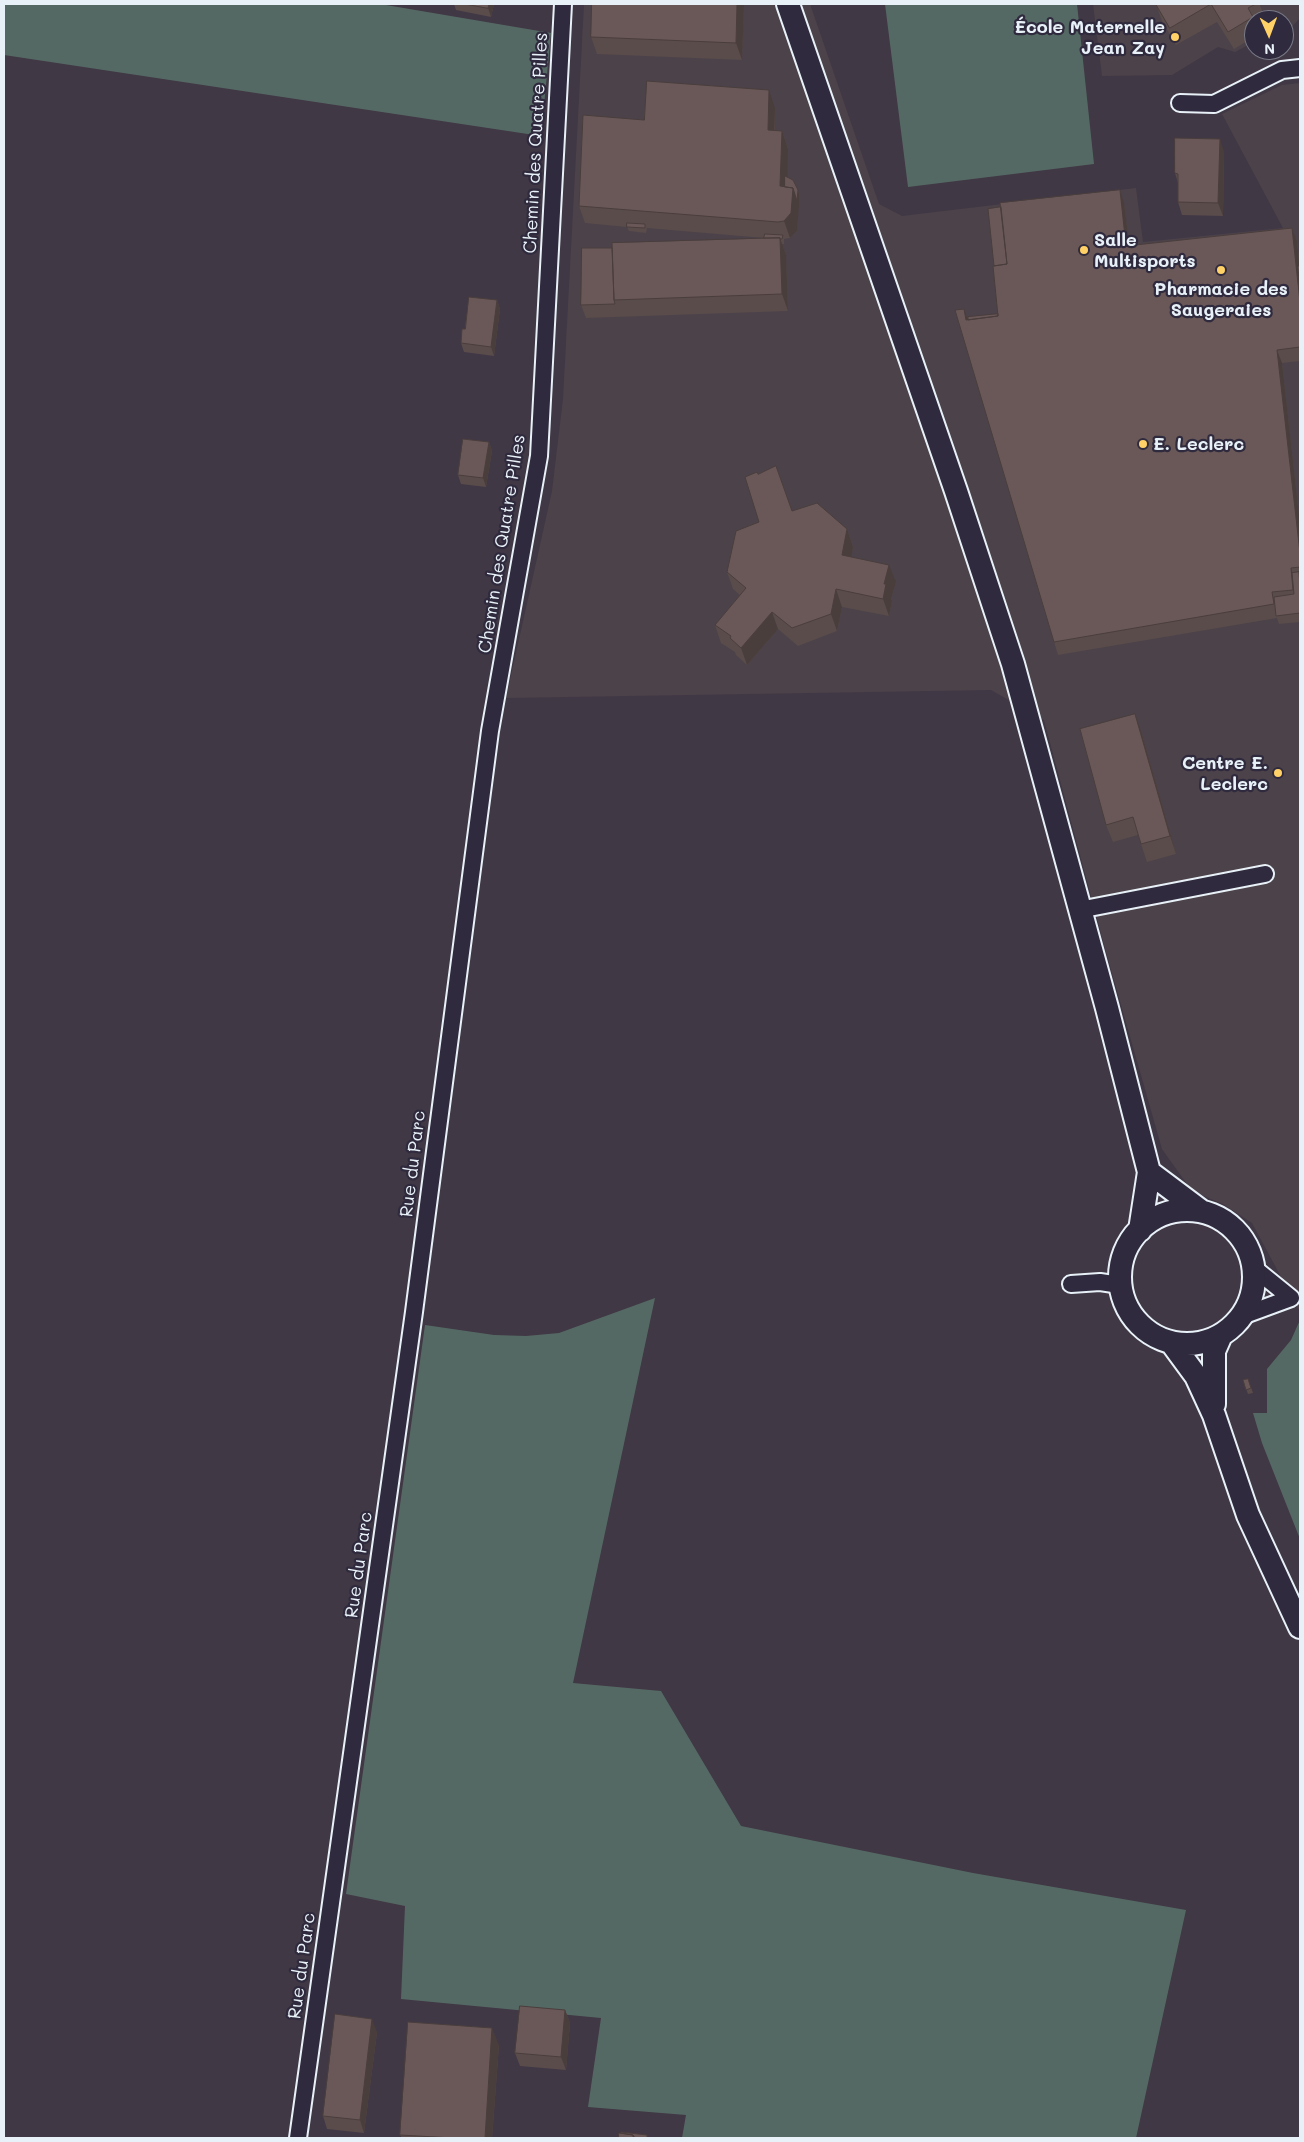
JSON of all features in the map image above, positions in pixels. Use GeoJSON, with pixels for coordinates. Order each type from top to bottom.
{"type":"FeatureCollection","features":[{"type":"Feature","properties":{"kind":"street","name":"Chemin des Quatre Pilles"},"geometry":{"type":"LineString","coordinates":[[455,998],[490,731],[539,456],[563,4]]}},
{"type":"Feature","properties":{"kind":"street"},"geometry":{"type":"LineString","coordinates":[[788,4],[956,491],[1012,664],[1149,1172],[1140,1230]]}},
{"type":"Feature","properties":{"kind":"street"},"geometry":{"type":"LineString","coordinates":[[1180,102],[1214,104],[1252,83],[1282,70],[1300,68]]}},
{"type":"Feature","properties":{"kind":"street"},"geometry":{"type":"LineString","coordinates":[[1079,910],[1265,874]]}},
{"type":"Feature","properties":{"kind":"street","name":"Rue du Parc"},"geometry":{"type":"LineString","coordinates":[[298,2138],[413,1322],[455,998]]}},
{"type":"Feature","properties":{"kind":"street"},"geometry":{"type":"LineString","coordinates":[[1149,1172],[1201,1212],[1220,1219],[1236,1232],[1248,1248],[1254,1268],[1252,1293],[1242,1316],[1221,1335],[1205,1342],[1188,1344],[1171,1342],[1152,1335],[1137,1322],[1126,1305],[1120,1286],[1121,1265],[1128,1246],[1140,1230],[1158,1217],[1179,1211],[1201,1212]]}},
{"type":"Feature","properties":{"kind":"street"},"geometry":{"type":"LineString","coordinates":[[1254,1268],[1296,1299]]}},
{"type":"Feature","properties":{"kind":"street"},"geometry":{"type":"LineString","coordinates":[[1071,1284],[1100,1282],[1120,1286]]}},
{"type":"Feature","properties":{"kind":"street"},"geometry":{"type":"LineString","coordinates":[[1242,1316],[1296,1299]]}},
{"type":"Feature","properties":{"kind":"street"},"geometry":{"type":"LineString","coordinates":[[1214,1415],[1214,1351],[1221,1335]]}},
{"type":"Feature","properties":{"kind":"street"},"geometry":{"type":"LineString","coordinates":[[1171,1342],[1196,1376],[1214,1415],[1248,1515],[1300,1627]]}},
{"type":"Feature","properties":{"kind":"shaded area"},"geometry":{"type":"Polygon","coordinates":[[[584,4],[810,4],[879,204],[902,216],[1136,188],[1143,242],[1283,228],[1222,114],[1282,85],[1300,83],[1300,1312],[1252,1223],[1223,1204],[1192,1191],[1162,1149],[1106,952],[1044,720],[991,690],[506,698],[552,491],[563,399],[584,4]]]}},
{"type":"Feature","properties":{"kind":"shaded area","name":"École Maternelle Jean Zay"},"geometry":{"type":"Polygon","coordinates":[[[1093,4],[1300,4],[1300,18],[1294,24],[1294,10],[1244,10],[1244,47],[1235,52],[1218,47],[1172,75],[1102,76],[1093,4]]]}},
{"type":"Feature","properties":{"kind":"green space"},"geometry":{"type":"Polygon","coordinates":[[[4,4],[380,4],[551,33],[541,136],[4,55],[4,4]]]}},
{"type":"Feature","properties":{"kind":"green space"},"geometry":{"type":"Polygon","coordinates":[[[885,4],[1077,4],[1094,164],[908,187],[885,4]]]}},
{"type":"Feature","properties":{"kind":"green space"},"geometry":{"type":"Polygon","coordinates":[[[655,1298],[573,1683],[661,1691],[741,1826],[973,1873],[1186,1910],[1136,2138],[682,2138],[686,2115],[588,2107],[601,2018],[401,1999],[405,1906],[346,1894],[425,1325],[494,1335],[526,1336],[559,1333],[655,1298]]]}},
{"type":"Feature","properties":{"kind":"green space"},"geometry":{"type":"Polygon","coordinates":[[[1300,1320],[1300,1539],[1262,1443],[1253,1413],[1267,1413],[1267,1369],[1291,1340],[1300,1320]]]}},
{"type":"Feature","properties":{"kind":"building"},"geometry":{"type":"Polygon","coordinates":[[[465,4],[489,4],[488,8],[465,4]]]}},
{"type":"Feature","properties":{"kind":"building"},"geometry":{"type":"Polygon","coordinates":[[[592,4],[737,4],[736,43],[591,37],[592,4]]]}},
{"type":"Feature","properties":{"kind":"building"},"geometry":{"type":"Polygon","coordinates":[[[1156,4],[1211,4],[1170,28],[1156,4]]]}},
{"type":"Feature","properties":{"kind":"building"},"geometry":{"type":"Polygon","coordinates":[[[1211,4],[1256,4],[1248,8],[1249,10],[1244,10],[1244,22],[1228,32],[1211,4]]]}},
{"type":"Feature","properties":{"kind":"building"},"geometry":{"type":"Polygon","coordinates":[[[647,81],[769,90],[768,130],[782,131],[780,186],[793,188],[791,213],[784,221],[579,206],[583,115],[644,120],[647,81]]]}},
{"type":"Feature","properties":{"kind":"building"},"geometry":{"type":"Polygon","coordinates":[[[1175,138],[1220,139],[1218,203],[1178,202],[1178,174],[1175,173],[1175,138]]]}},
{"type":"Feature","properties":{"kind":"building"},"geometry":{"type":"Polygon","coordinates":[[[785,176],[793,180],[798,190],[797,201],[793,188],[785,187],[785,176]]]}},
{"type":"Feature","properties":{"kind":"building","name":"E. Leclerc"},"geometry":{"type":"Polygon","coordinates":[[[1120,190],[1126,246],[1292,228],[1300,302],[1300,347],[1277,350],[1300,567],[1291,568],[1293,590],[1272,592],[1274,604],[1054,642],[955,310],[964,309],[966,320],[998,316],[993,266],[1007,264],[1000,203],[1120,190]]]}},
{"type":"Feature","properties":{"kind":"building"},"geometry":{"type":"Polygon","coordinates":[[[1001,207],[1007,264],[994,266],[988,209],[1001,207]]]}},
{"type":"Feature","properties":{"kind":"building"},"geometry":{"type":"Polygon","coordinates":[[[627,223],[645,224],[645,228],[627,227],[627,223]]]}},
{"type":"Feature","properties":{"kind":"building"},"geometry":{"type":"Polygon","coordinates":[[[765,234],[783,235],[782,239],[780,239],[764,238],[765,234]]]}},
{"type":"Feature","properties":{"kind":"building"},"geometry":{"type":"Polygon","coordinates":[[[780,238],[782,294],[614,300],[612,243],[780,238]]]}},
{"type":"Feature","properties":{"kind":"building"},"geometry":{"type":"Polygon","coordinates":[[[582,248],[612,248],[615,304],[581,305],[582,248]]]}},
{"type":"Feature","properties":{"kind":"building"},"geometry":{"type":"Polygon","coordinates":[[[1298,266],[1300,266],[1300,290],[1298,266]]]}},
{"type":"Feature","properties":{"kind":"building"},"geometry":{"type":"Polygon","coordinates":[[[469,297],[497,300],[491,347],[461,343],[462,329],[465,329],[469,297]]]}},
{"type":"Feature","properties":{"kind":"building"},"geometry":{"type":"Polygon","coordinates":[[[998,314],[998,316],[968,320],[968,317],[998,314]]]}},
{"type":"Feature","properties":{"kind":"building"},"geometry":{"type":"Polygon","coordinates":[[[463,439],[489,442],[483,478],[458,475],[463,439]]]}},
{"type":"Feature","properties":{"kind":"building"},"geometry":{"type":"Polygon","coordinates":[[[776,466],[792,511],[817,503],[847,529],[842,555],[889,565],[884,584],[886,584],[883,599],[836,589],[831,614],[792,628],[772,612],[741,648],[730,638],[731,636],[715,625],[746,588],[727,572],[736,531],[759,522],[745,477],[757,472],[758,474],[776,466]]]}},
{"type":"Feature","properties":{"kind":"building"},"geometry":{"type":"Polygon","coordinates":[[[1299,572],[1300,613],[1276,616],[1274,597],[1294,594],[1292,573],[1299,572]]]}},
{"type":"Feature","properties":{"kind":"building"},"geometry":{"type":"Polygon","coordinates":[[[1135,714],[1170,836],[1141,844],[1133,817],[1106,825],[1080,729],[1135,714]]]}},
{"type":"Feature","properties":{"kind":"building"},"geometry":{"type":"Polygon","coordinates":[[[1248,1379],[1251,1388],[1246,1390],[1243,1380],[1248,1379]]]}},
{"type":"Feature","properties":{"kind":"building"},"geometry":{"type":"Polygon","coordinates":[[[520,2006],[565,2010],[561,2057],[515,2053],[520,2006]]]}},
{"type":"Feature","properties":{"kind":"building"},"geometry":{"type":"Polygon","coordinates":[[[335,2014],[372,2019],[360,2120],[323,2116],[335,2014]]]}},
{"type":"Feature","properties":{"kind":"building"},"geometry":{"type":"Polygon","coordinates":[[[408,2022],[492,2028],[485,2138],[400,2135],[408,2022]]]}},
{"type":"Feature","properties":{"kind":"building"},"geometry":{"type":"Polygon","coordinates":[[[621,2132],[647,2135],[647,2138],[635,2138],[633,2135],[621,2132]]]}},
{"type":"Feature","properties":{"kind":"building"},"geometry":{"type":"Polygon","coordinates":[[[619,2133],[633,2135],[633,2138],[619,2138],[619,2133]]]}},
{"type":"Feature","properties":{"kind":"place","name":"École Maternelle Jean Zay"},"geometry":{"type":"Point","coordinates":[1175,37]}},
{"type":"Feature","properties":{"kind":"place","name":"Salle Multisports"},"geometry":{"type":"Point","coordinates":[1084,250]}},
{"type":"Feature","properties":{"kind":"place","name":"Pharmacie des Saugeraies"},"geometry":{"type":"Point","coordinates":[1221,270]}},
{"type":"Feature","properties":{"kind":"place","name":"E. Leclerc"},"geometry":{"type":"Point","coordinates":[1143,444]}},
{"type":"Feature","properties":{"kind":"place","name":"Centre E. Leclerc"},"geometry":{"type":"Point","coordinates":[1278,773]}}]}
